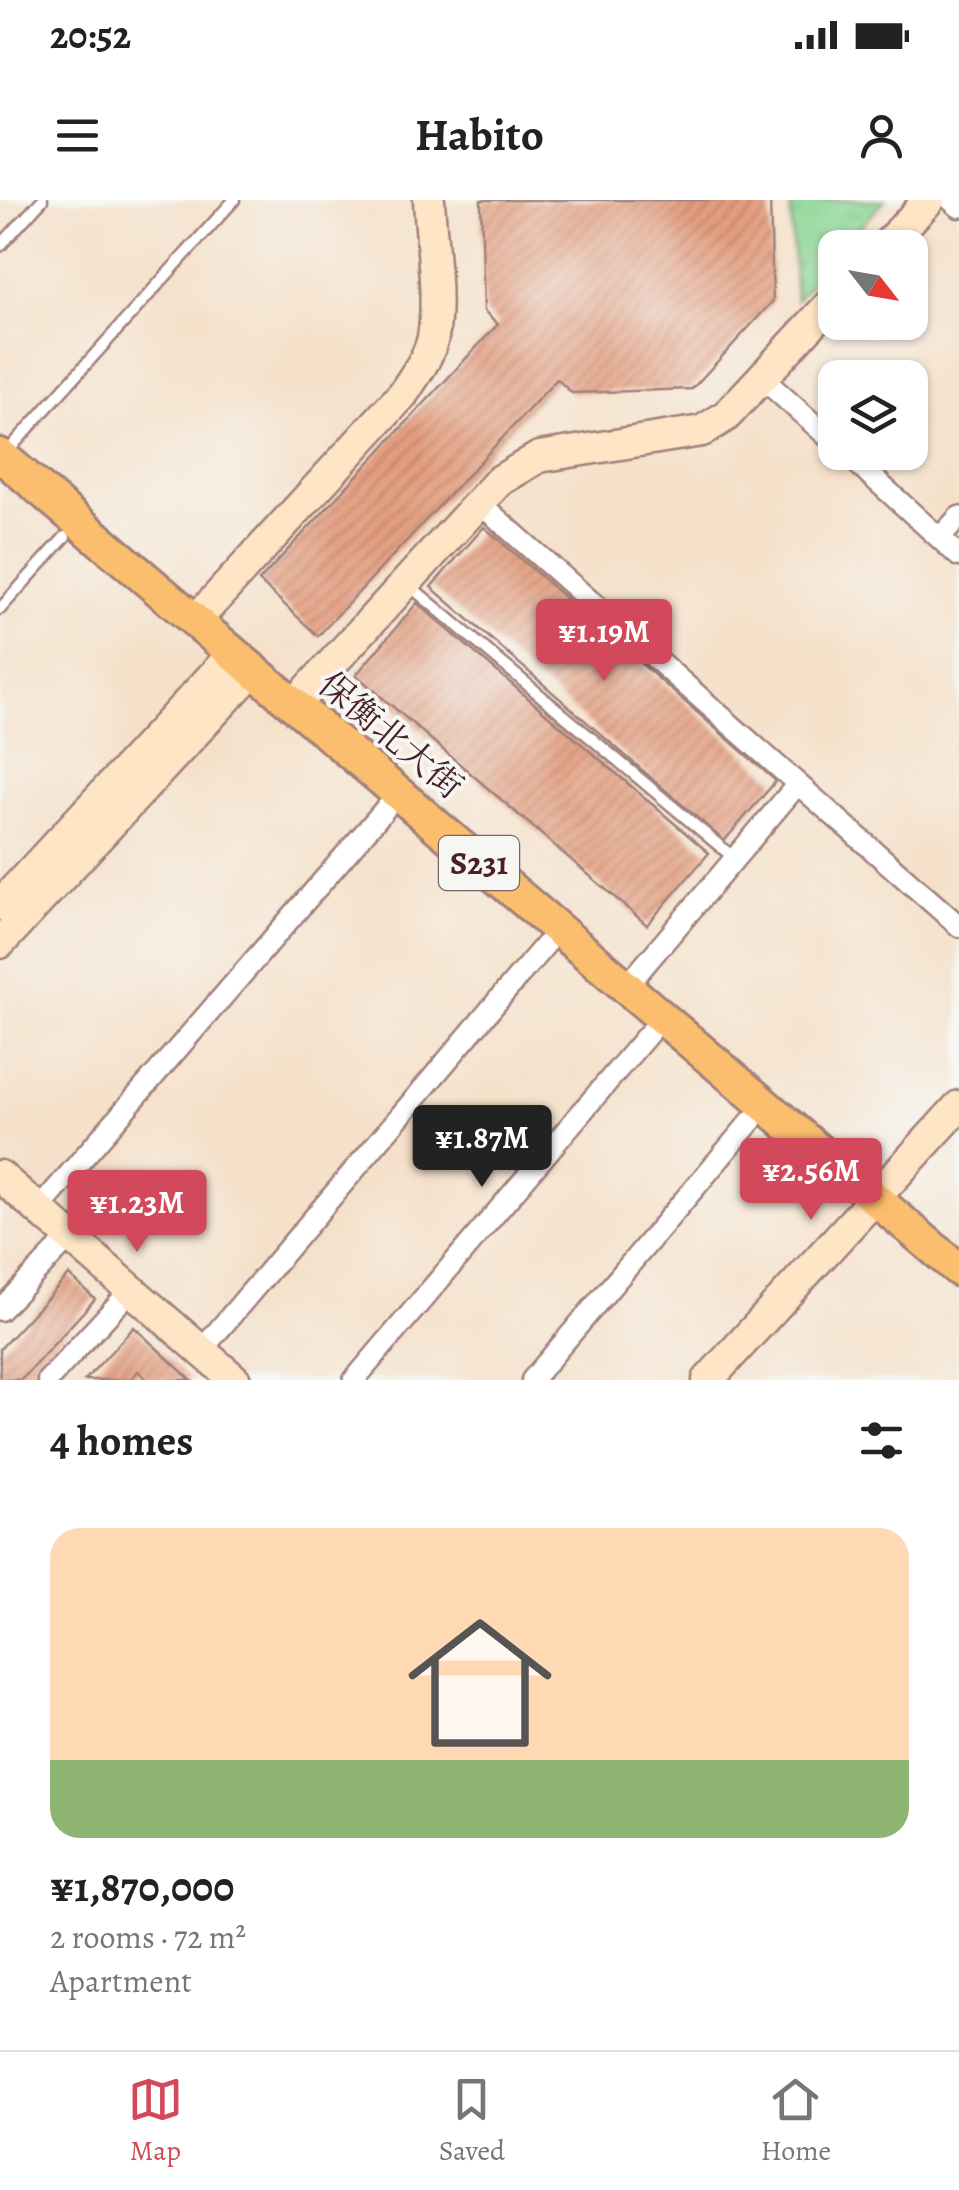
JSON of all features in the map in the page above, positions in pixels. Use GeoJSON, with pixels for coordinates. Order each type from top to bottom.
{"type":"FeatureCollection","features":[{"type":"Feature","properties":{"kind":"main road","name":"保衡北大街"},"geometry":{"type":"LineString","coordinates":[[1,465],[65,536],[236,669],[385,809],[752,1120],[959,1270]]}},
{"type":"Feature","properties":{"kind":"main road","name":"保衡北大街"},"geometry":{"type":"LineString","coordinates":[[1,465],[194,620],[236,669],[294,705],[626,987],[868,1206],[959,1296]]}},
{"type":"Feature","properties":{"kind":"street"},"geometry":{"type":"LineString","coordinates":[[194,620],[403,394],[426,358],[434,314],[429,200]]}},
{"type":"Feature","properties":{"kind":"street"},"geometry":{"type":"LineString","coordinates":[[901,230],[929,200]]}},
{"type":"Feature","properties":{"kind":"street"},"geometry":{"type":"LineString","coordinates":[[951,200],[959,207]]}},
{"type":"Feature","properties":{"kind":"street"},"geometry":{"type":"LineString","coordinates":[[294,705],[498,480],[539,457],[702,431],[726,416],[818,317]]}},
{"type":"Feature","properties":{"kind":"street"},"geometry":{"type":"LineString","coordinates":[[761,376],[818,428]]}},
{"type":"Feature","properties":{"kind":"street"},"geometry":{"type":"LineString","coordinates":[[865,470],[959,556]]}},
{"type":"Feature","properties":{"kind":"street"},"geometry":{"type":"LineString","coordinates":[[477,500],[959,926]]}},
{"type":"Feature","properties":{"kind":"street"},"geometry":{"type":"LineString","coordinates":[[940,538],[959,517]]}},
{"type":"Feature","properties":{"kind":"street"},"geometry":{"type":"LineString","coordinates":[[0,906],[236,669]]}},
{"type":"Feature","properties":{"kind":"street"},"geometry":{"type":"LineString","coordinates":[[0,944],[236,669]]}},
{"type":"Feature","properties":{"kind":"street"},"geometry":{"type":"LineString","coordinates":[[626,987],[796,785]]}},
{"type":"Feature","properties":{"kind":"street"},"geometry":{"type":"LineString","coordinates":[[38,1209],[385,809]]}},
{"type":"Feature","properties":{"kind":"street"},"geometry":{"type":"LineString","coordinates":[[201,1351],[545,945]]}},
{"type":"Feature","properties":{"kind":"street"},"geometry":{"type":"LineString","coordinates":[[354,1380],[649,1033]]}},
{"type":"Feature","properties":{"kind":"street"},"geometry":{"type":"LineString","coordinates":[[723,1375],[959,1106]]}},
{"type":"Feature","properties":{"kind":"street"},"geometry":{"type":"LineString","coordinates":[[532,1380],[752,1120]]}},
{"type":"Feature","properties":{"kind":"street"},"geometry":{"type":"LineString","coordinates":[[0,1176],[235,1380]]}},
{"type":"Feature","properties":{"kind":"street"},"geometry":{"type":"LineString","coordinates":[[0,1310],[70,1237]]}},
{"type":"Feature","properties":{"kind":"street"},"geometry":{"type":"LineString","coordinates":[[48,1380],[132,1290]]}},
{"type":"Feature","properties":{"kind":"lane"},"geometry":{"type":"LineString","coordinates":[[0,246],[42,200]]}},
{"type":"Feature","properties":{"kind":"lane"},"geometry":{"type":"LineString","coordinates":[[1,465],[234,200]]}},
{"type":"Feature","properties":{"kind":"lane"},"geometry":{"type":"LineString","coordinates":[[0,609],[65,536]]}},
{"type":"Feature","properties":{"kind":"lane"},"geometry":{"type":"LineString","coordinates":[[405,581],[735,858]]}},
{"type":"Feature","properties":{"kind":"green space"},"geometry":{"type":"Polygon","coordinates":[[[790,200],[885,200],[858,230],[818,230],[818,275],[796,300],[790,200]]]}},
{"type":"Feature","properties":{"kind":"building"},"geometry":{"type":"Polygon","coordinates":[[[481,200],[770,200],[773,301],[692,389],[572,393],[557,379],[318,636],[259,581],[498,324],[484,311],[481,200]]]}},
{"type":"Feature","properties":{"kind":"building"},"geometry":{"type":"Polygon","coordinates":[[[484,527],[776,781],[724,841],[431,587],[484,527]]]}},
{"type":"Feature","properties":{"kind":"building"},"geometry":{"type":"Polygon","coordinates":[[[417,603],[709,853],[647,925],[356,675],[417,603]]]}},
{"type":"Feature","properties":{"kind":"building"},"geometry":{"type":"Polygon","coordinates":[[[69,1275],[95,1299],[21,1380],[0,1380],[0,1349],[69,1275]]]}},
{"type":"Feature","properties":{"kind":"building"},"geometry":{"type":"Polygon","coordinates":[[[134,1327],[191,1380],[148,1380],[138,1371],[130,1380],[85,1380],[134,1327]]]}}]}
